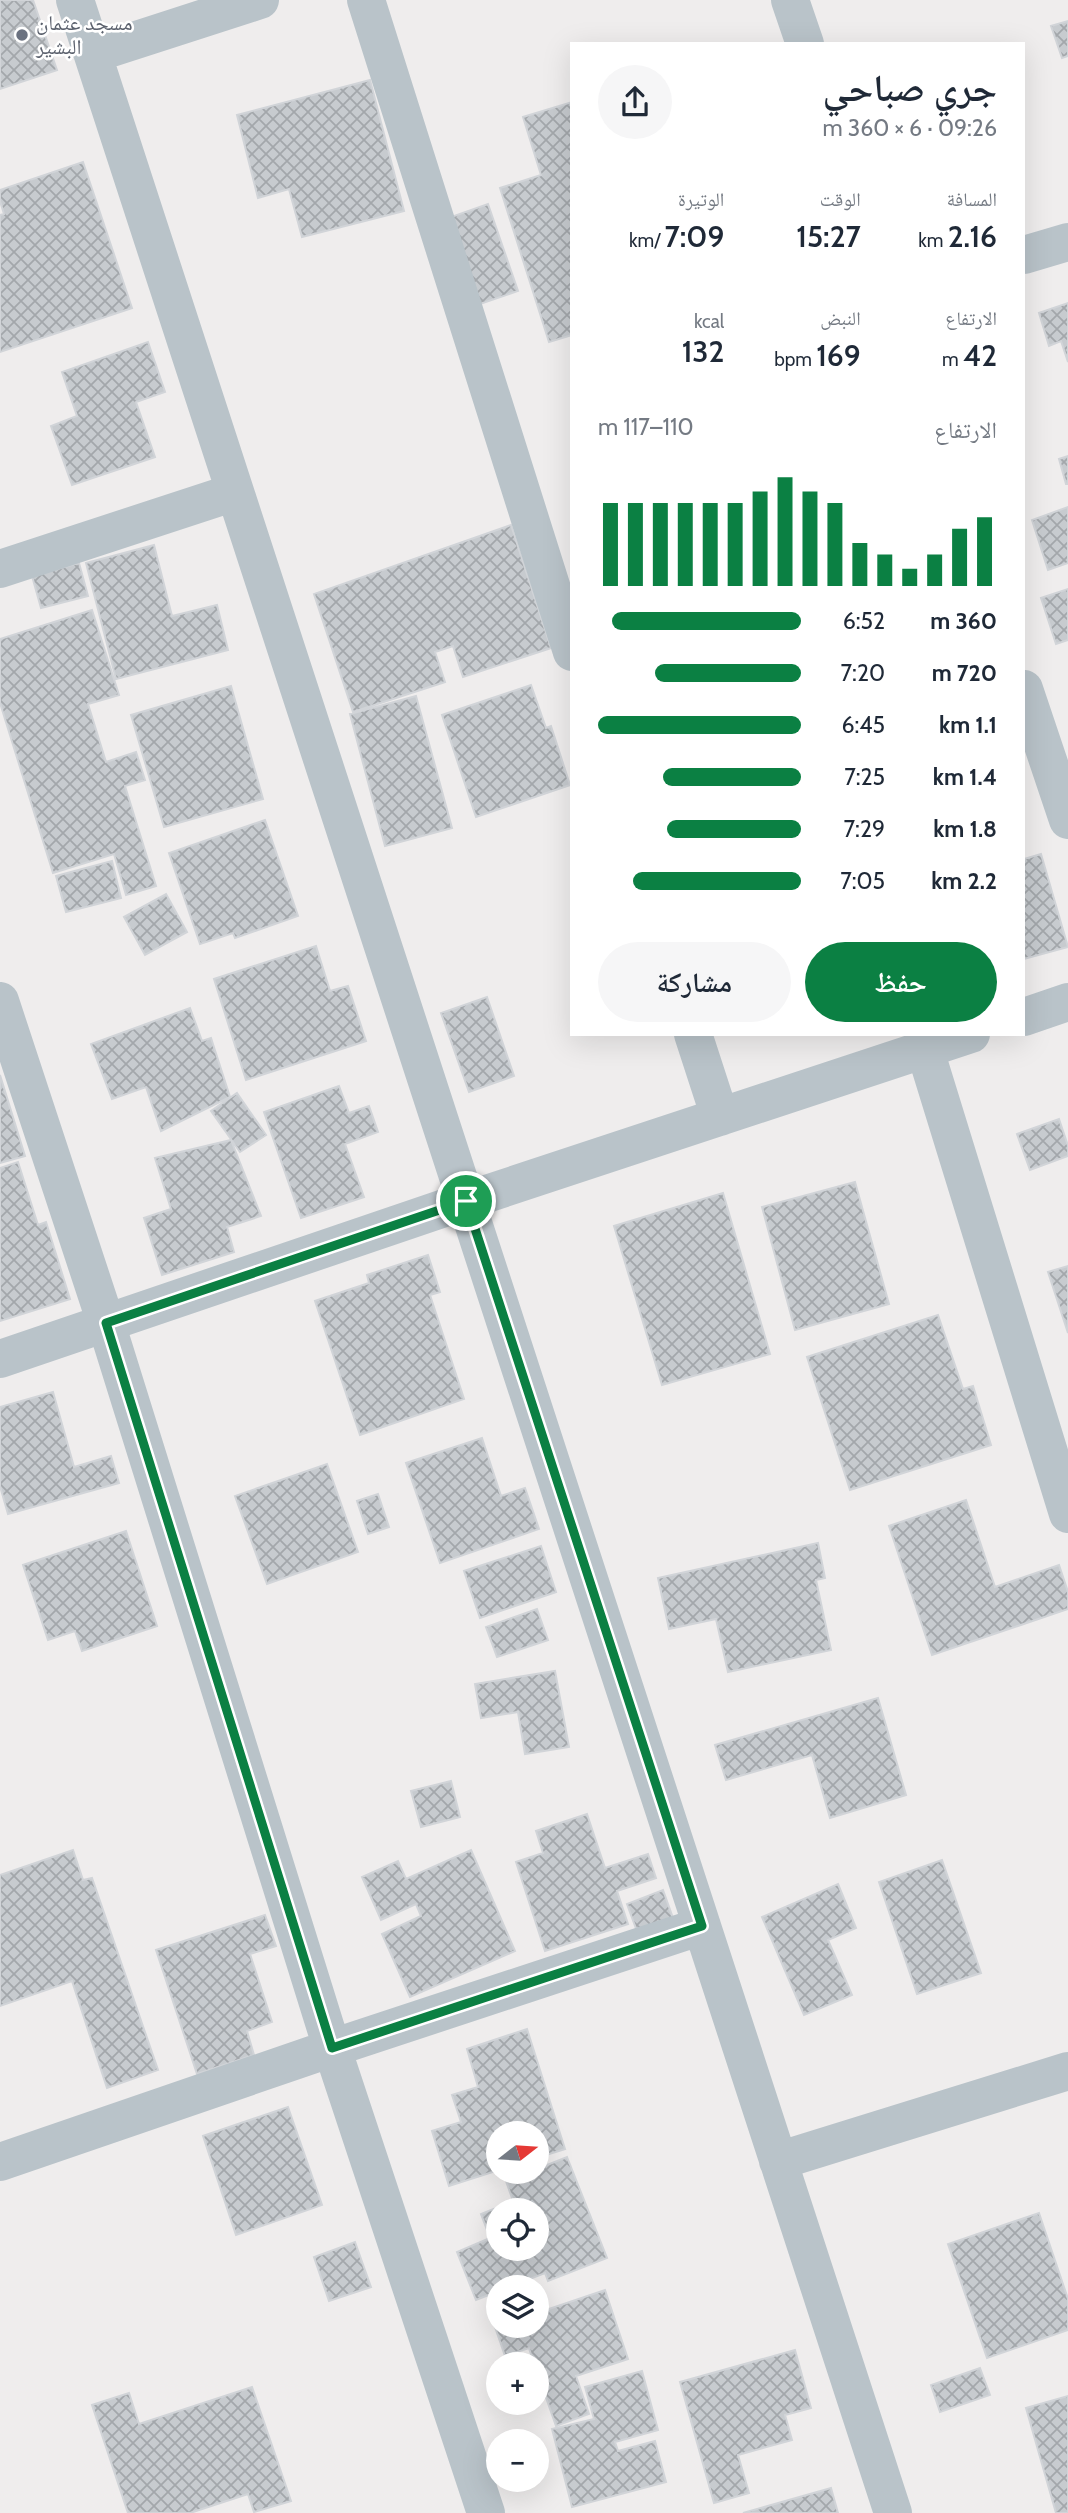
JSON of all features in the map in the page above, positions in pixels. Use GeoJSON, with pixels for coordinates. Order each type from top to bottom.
{"type":"FeatureCollection","features":[{"type":"Feature","properties":{"kind":"street"},"geometry":{"type":"LineString","coordinates":[[75,0],[893,2513]]}},
{"type":"Feature","properties":{"kind":"street"},"geometry":{"type":"LineString","coordinates":[[93,54],[260,0]]}},
{"type":"Feature","properties":{"kind":"street"},"geometry":{"type":"LineString","coordinates":[[366,0],[570,646]]}},
{"type":"Feature","properties":{"kind":"street"},"geometry":{"type":"LineString","coordinates":[[790,0],[804,42]]}},
{"type":"Feature","properties":{"kind":"street"},"geometry":{"type":"LineString","coordinates":[[1025,255],[1068,242]]}},
{"type":"Feature","properties":{"kind":"street"},"geometry":{"type":"LineString","coordinates":[[0,569],[236,492]]}},
{"type":"Feature","properties":{"kind":"street"},"geometry":{"type":"LineString","coordinates":[[1025,692],[1068,820]]}},
{"type":"Feature","properties":{"kind":"street"},"geometry":{"type":"LineString","coordinates":[[0,1001],[106,1323],[332,2048],[486,2513]]}},
{"type":"Feature","properties":{"kind":"street"},"geometry":{"type":"LineString","coordinates":[[1025,1017],[1068,1002]]}},
{"type":"Feature","properties":{"kind":"street"},"geometry":{"type":"LineString","coordinates":[[694,1036],[720,1117]]}},
{"type":"Feature","properties":{"kind":"street"},"geometry":{"type":"LineString","coordinates":[[0,1359],[965,1036]]}},
{"type":"Feature","properties":{"kind":"street"},"geometry":{"type":"LineString","coordinates":[[925,1049],[1068,1514]]}},
{"type":"Feature","properties":{"kind":"street"},"geometry":{"type":"LineString","coordinates":[[0,2162],[332,2048],[702,1926]]}},
{"type":"Feature","properties":{"kind":"street"},"geometry":{"type":"LineString","coordinates":[[778,2161],[1068,2071]]}},
{"type":"Feature","properties":{"kind":"building","name":"مسجد عثمان البشير"},"geometry":{"type":"Polygon","coordinates":[[[0,0],[33,0],[57,70],[0,89],[0,0]]]}},
{"type":"Feature","properties":{"kind":"building"},"geometry":{"type":"Polygon","coordinates":[[[1068,21],[1068,56],[1062,58],[1051,26],[1068,21]]]}},
{"type":"Feature","properties":{"kind":"building"},"geometry":{"type":"Polygon","coordinates":[[[370,80],[404,211],[302,237],[289,189],[258,198],[237,115],[370,80]]]}},
{"type":"Feature","properties":{"kind":"building"},"geometry":{"type":"Polygon","coordinates":[[[570,103],[570,336],[549,342],[500,188],[541,175],[523,117],[570,103]]]}},
{"type":"Feature","properties":{"kind":"building"},"geometry":{"type":"Polygon","coordinates":[[[83,162],[132,308],[0,352],[0,215],[4,214],[0,190],[83,162]]]}},
{"type":"Feature","properties":{"kind":"building"},"geometry":{"type":"Polygon","coordinates":[[[488,204],[518,291],[480,304],[451,217],[488,204]]]}},
{"type":"Feature","properties":{"kind":"building"},"geometry":{"type":"Polygon","coordinates":[[[1068,303],[1068,362],[1061,341],[1049,346],[1039,313],[1068,303]]]}},
{"type":"Feature","properties":{"kind":"building"},"geometry":{"type":"Polygon","coordinates":[[[148,342],[165,392],[136,402],[155,457],[72,485],[51,426],[77,416],[62,372],[148,342]]]}},
{"type":"Feature","properties":{"kind":"building"},"geometry":{"type":"Polygon","coordinates":[[[1068,456],[1068,484],[1066,484],[1059,459],[1068,456]]]}},
{"type":"Feature","properties":{"kind":"building"},"geometry":{"type":"Polygon","coordinates":[[[1068,507],[1068,563],[1048,570],[1032,520],[1068,507]]]}},
{"type":"Feature","properties":{"kind":"building"},"geometry":{"type":"Polygon","coordinates":[[[511,525],[551,648],[463,677],[453,646],[435,652],[445,682],[353,712],[314,594],[511,525]]]}},
{"type":"Feature","properties":{"kind":"building"},"geometry":{"type":"Polygon","coordinates":[[[154,545],[172,616],[217,605],[228,650],[116,679],[86,563],[154,545]]]}},
{"type":"Feature","properties":{"kind":"building"},"geometry":{"type":"Polygon","coordinates":[[[79,563],[88,596],[41,608],[32,576],[79,563]]]}},
{"type":"Feature","properties":{"kind":"building"},"geometry":{"type":"Polygon","coordinates":[[[1068,589],[1068,640],[1056,644],[1041,598],[1068,589]]]}},
{"type":"Feature","properties":{"kind":"building"},"geometry":{"type":"Polygon","coordinates":[[[92,610],[119,695],[88,704],[106,762],[136,752],[145,780],[125,786],[156,886],[126,895],[114,854],[53,873],[0,703],[0,639],[92,610]]]}},
{"type":"Feature","properties":{"kind":"building"},"geometry":{"type":"Polygon","coordinates":[[[531,685],[546,728],[551,726],[570,785],[476,817],[442,715],[531,685]]]}},
{"type":"Feature","properties":{"kind":"building"},"geometry":{"type":"Polygon","coordinates":[[[231,686],[263,799],[164,827],[131,715],[231,686]]]}},
{"type":"Feature","properties":{"kind":"building"},"geometry":{"type":"Polygon","coordinates":[[[416,696],[452,828],[385,846],[350,714],[416,696]]]}},
{"type":"Feature","properties":{"kind":"building"},"geometry":{"type":"Polygon","coordinates":[[[265,820],[298,916],[235,938],[233,933],[200,944],[169,853],[265,820]]]}},
{"type":"Feature","properties":{"kind":"building"},"geometry":{"type":"Polygon","coordinates":[[[1041,854],[1068,947],[1025,959],[1025,859],[1041,854]]]}},
{"type":"Feature","properties":{"kind":"building"},"geometry":{"type":"Polygon","coordinates":[[[112,861],[121,898],[66,912],[56,876],[112,861]]]}},
{"type":"Feature","properties":{"kind":"building"},"geometry":{"type":"Polygon","coordinates":[[[166,894],[187,932],[145,955],[124,917],[166,894]]]}},
{"type":"Feature","properties":{"kind":"building"},"geometry":{"type":"Polygon","coordinates":[[[316,946],[330,991],[348,986],[366,1041],[246,1080],[214,979],[316,946]]]}},
{"type":"Feature","properties":{"kind":"building"},"geometry":{"type":"Polygon","coordinates":[[[487,997],[514,1076],[469,1092],[441,1013],[487,997]]]}},
{"type":"Feature","properties":{"kind":"building"},"geometry":{"type":"Polygon","coordinates":[[[190,1008],[202,1041],[211,1038],[230,1097],[161,1131],[146,1087],[112,1099],[91,1044],[190,1008]]]}},
{"type":"Feature","properties":{"kind":"building"},"geometry":{"type":"Polygon","coordinates":[[[0,1075],[25,1156],[0,1163],[0,1075]]]}},
{"type":"Feature","properties":{"kind":"building"},"geometry":{"type":"Polygon","coordinates":[[[339,1086],[349,1113],[369,1106],[378,1132],[345,1144],[364,1197],[301,1218],[264,1112],[339,1086]]]}},
{"type":"Feature","properties":{"kind":"building"},"geometry":{"type":"Polygon","coordinates":[[[237,1093],[266,1135],[240,1152],[211,1111],[237,1093]]]}},
{"type":"Feature","properties":{"kind":"building"},"geometry":{"type":"Polygon","coordinates":[[[1059,1119],[1068,1146],[1068,1156],[1030,1170],[1017,1134],[1059,1119]]]}},
{"type":"Feature","properties":{"kind":"building"},"geometry":{"type":"Polygon","coordinates":[[[231,1140],[261,1216],[227,1227],[234,1252],[162,1275],[144,1218],[171,1209],[155,1158],[231,1140]]]}},
{"type":"Feature","properties":{"kind":"building"},"geometry":{"type":"Polygon","coordinates":[[[18,1162],[38,1225],[46,1222],[70,1299],[0,1321],[0,1168],[18,1162]]]}},
{"type":"Feature","properties":{"kind":"building"},"geometry":{"type":"Polygon","coordinates":[[[855,1182],[889,1304],[795,1330],[762,1207],[855,1182]]]}},
{"type":"Feature","properties":{"kind":"building"},"geometry":{"type":"Polygon","coordinates":[[[723,1193],[770,1354],[662,1385],[614,1226],[723,1193]]]}},
{"type":"Feature","properties":{"kind":"building"},"geometry":{"type":"Polygon","coordinates":[[[428,1255],[440,1292],[430,1295],[464,1399],[360,1435],[315,1301],[369,1283],[367,1275],[428,1255]]]}},
{"type":"Feature","properties":{"kind":"building"},"geometry":{"type":"Polygon","coordinates":[[[1068,1266],[1068,1333],[1048,1272],[1068,1266]]]}},
{"type":"Feature","properties":{"kind":"building"},"geometry":{"type":"Polygon","coordinates":[[[938,1315],[963,1389],[973,1386],[991,1445],[850,1490],[807,1357],[938,1315]]]}},
{"type":"Feature","properties":{"kind":"building"},"geometry":{"type":"Polygon","coordinates":[[[53,1392],[74,1467],[111,1456],[119,1483],[8,1514],[0,1486],[0,1407],[53,1392]]]}},
{"type":"Feature","properties":{"kind":"building"},"geometry":{"type":"Polygon","coordinates":[[[482,1438],[501,1496],[525,1488],[539,1529],[440,1563],[406,1463],[482,1438]]]}},
{"type":"Feature","properties":{"kind":"building"},"geometry":{"type":"Polygon","coordinates":[[[327,1464],[358,1552],[267,1584],[235,1496],[327,1464]]]}},
{"type":"Feature","properties":{"kind":"building"},"geometry":{"type":"Polygon","coordinates":[[[378,1494],[389,1527],[368,1534],[357,1501],[378,1494]]]}},
{"type":"Feature","properties":{"kind":"building"},"geometry":{"type":"Polygon","coordinates":[[[966,1500],[995,1587],[1059,1565],[1068,1592],[1068,1609],[932,1655],[889,1526],[966,1500]]]}},
{"type":"Feature","properties":{"kind":"building"},"geometry":{"type":"Polygon","coordinates":[[[126,1531],[157,1626],[82,1651],[75,1631],[48,1640],[23,1565],[126,1531]]]}},
{"type":"Feature","properties":{"kind":"building"},"geometry":{"type":"Polygon","coordinates":[[[818,1543],[825,1578],[816,1580],[831,1650],[728,1672],[716,1619],[669,1629],[658,1578],[818,1543]]]}},
{"type":"Feature","properties":{"kind":"building"},"geometry":{"type":"Polygon","coordinates":[[[541,1546],[556,1592],[480,1618],[464,1571],[541,1546]]]}},
{"type":"Feature","properties":{"kind":"building"},"geometry":{"type":"Polygon","coordinates":[[[537,1609],[548,1640],[497,1657],[486,1627],[537,1609]]]}},
{"type":"Feature","properties":{"kind":"building"},"geometry":{"type":"Polygon","coordinates":[[[555,1671],[569,1747],[525,1754],[518,1712],[481,1718],[475,1684],[555,1671]]]}},
{"type":"Feature","properties":{"kind":"building"},"geometry":{"type":"Polygon","coordinates":[[[878,1698],[906,1795],[830,1818],[812,1755],[726,1780],[715,1745],[878,1698]]]}},
{"type":"Feature","properties":{"kind":"building"},"geometry":{"type":"Polygon","coordinates":[[[451,1781],[460,1817],[421,1827],[411,1791],[451,1781]]]}},
{"type":"Feature","properties":{"kind":"building"},"geometry":{"type":"Polygon","coordinates":[[[587,1814],[605,1868],[648,1854],[656,1878],[617,1891],[628,1924],[545,1951],[516,1862],[543,1853],[536,1831],[587,1814]]]}},
{"type":"Feature","properties":{"kind":"building"},"geometry":{"type":"Polygon","coordinates":[[[73,1850],[83,1880],[92,1878],[158,2070],[107,2088],[72,1981],[0,2006],[0,1875],[73,1850]]]}},
{"type":"Feature","properties":{"kind":"building"},"geometry":{"type":"Polygon","coordinates":[[[471,1850],[515,1951],[410,1997],[382,1934],[421,1916],[416,1904],[381,1920],[362,1877],[398,1861],[406,1879],[471,1850]]]}},
{"type":"Feature","properties":{"kind":"building"},"geometry":{"type":"Polygon","coordinates":[[[942,1860],[981,1973],[917,1994],[879,1882],[942,1860]]]}},
{"type":"Feature","properties":{"kind":"building"},"geometry":{"type":"Polygon","coordinates":[[[838,1884],[856,1928],[828,1940],[852,1995],[804,2015],[762,1917],[838,1884]]]}},
{"type":"Feature","properties":{"kind":"building"},"geometry":{"type":"Polygon","coordinates":[[[663,1890],[674,1921],[638,1934],[627,1904],[663,1890]]]}},
{"type":"Feature","properties":{"kind":"building"},"geometry":{"type":"Polygon","coordinates":[[[265,1915],[276,1946],[250,1954],[272,2022],[247,2031],[254,2055],[197,2074],[156,1950],[265,1915]]]}},
{"type":"Feature","properties":{"kind":"building"},"geometry":{"type":"Polygon","coordinates":[[[527,2029],[565,2149],[550,2154],[550,2121],[486,2121],[486,2174],[449,2186],[432,2131],[461,2122],[452,2095],[478,2087],[467,2049],[527,2029]]]}},
{"type":"Feature","properties":{"kind":"building"},"geometry":{"type":"Polygon","coordinates":[[[288,2107],[322,2205],[236,2235],[203,2136],[288,2107]]]}},
{"type":"Feature","properties":{"kind":"building"},"geometry":{"type":"Polygon","coordinates":[[[567,2157],[607,2258],[549,2281],[549,2275],[545,2273],[486,2275],[486,2296],[476,2300],[457,2252],[486,2240],[486,2261],[549,2261],[549,2198],[512,2198],[507,2184],[550,2184],[550,2164],[567,2157]]]}},
{"type":"Feature","properties":{"kind":"building"},"geometry":{"type":"Polygon","coordinates":[[[486,2212],[486,2227],[481,2214],[486,2212]]]}},
{"type":"Feature","properties":{"kind":"building"},"geometry":{"type":"Polygon","coordinates":[[[1039,2213],[1068,2299],[1068,2330],[987,2358],[948,2244],[1039,2213]]]}},
{"type":"Feature","properties":{"kind":"building"},"geometry":{"type":"Polygon","coordinates":[[[355,2242],[371,2287],[329,2301],[314,2257],[355,2242]]]}},
{"type":"Feature","properties":{"kind":"building"},"geometry":{"type":"Polygon","coordinates":[[[605,2290],[628,2359],[576,2376],[589,2414],[556,2426],[549,2406],[549,2352],[530,2352],[529,2348],[504,2352],[499,2338],[549,2338],[549,2309],[605,2290]]]}},
{"type":"Feature","properties":{"kind":"building"},"geometry":{"type":"Polygon","coordinates":[[[795,2350],[811,2408],[785,2415],[792,2440],[738,2455],[749,2493],[714,2503],[680,2382],[795,2350]]]}},
{"type":"Feature","properties":{"kind":"building"},"geometry":{"type":"Polygon","coordinates":[[[980,2368],[990,2395],[940,2412],[931,2385],[980,2368]]]}},
{"type":"Feature","properties":{"kind":"building"},"geometry":{"type":"Polygon","coordinates":[[[642,2371],[658,2430],[615,2442],[618,2451],[655,2441],[666,2482],[572,2507],[552,2429],[594,2419],[585,2387],[642,2371]]]}},
{"type":"Feature","properties":{"kind":"building"},"geometry":{"type":"Polygon","coordinates":[[[252,2387],[291,2501],[254,2512],[248,2494],[190,2513],[128,2513],[92,2405],[129,2393],[139,2424],[252,2387]]]}},
{"type":"Feature","properties":{"kind":"building"},"geometry":{"type":"Polygon","coordinates":[[[1068,2396],[1068,2513],[1056,2513],[1026,2408],[1068,2396]]]}},
{"type":"Feature","properties":{"kind":"building"},"geometry":{"type":"Polygon","coordinates":[[[831,2488],[838,2513],[743,2513],[831,2488]]]}},
{"type":"Feature","properties":{"kind":"place","name":"مسجد عثمان البشير"},"geometry":{"type":"Point","coordinates":[22,35]}},
{"type":"Feature","properties":{"kind":"route"},"geometry":{"type":"LineString","coordinates":[[466,1201],[702,1926],[332,2048],[106,1323],[466,1201]]}}]}
